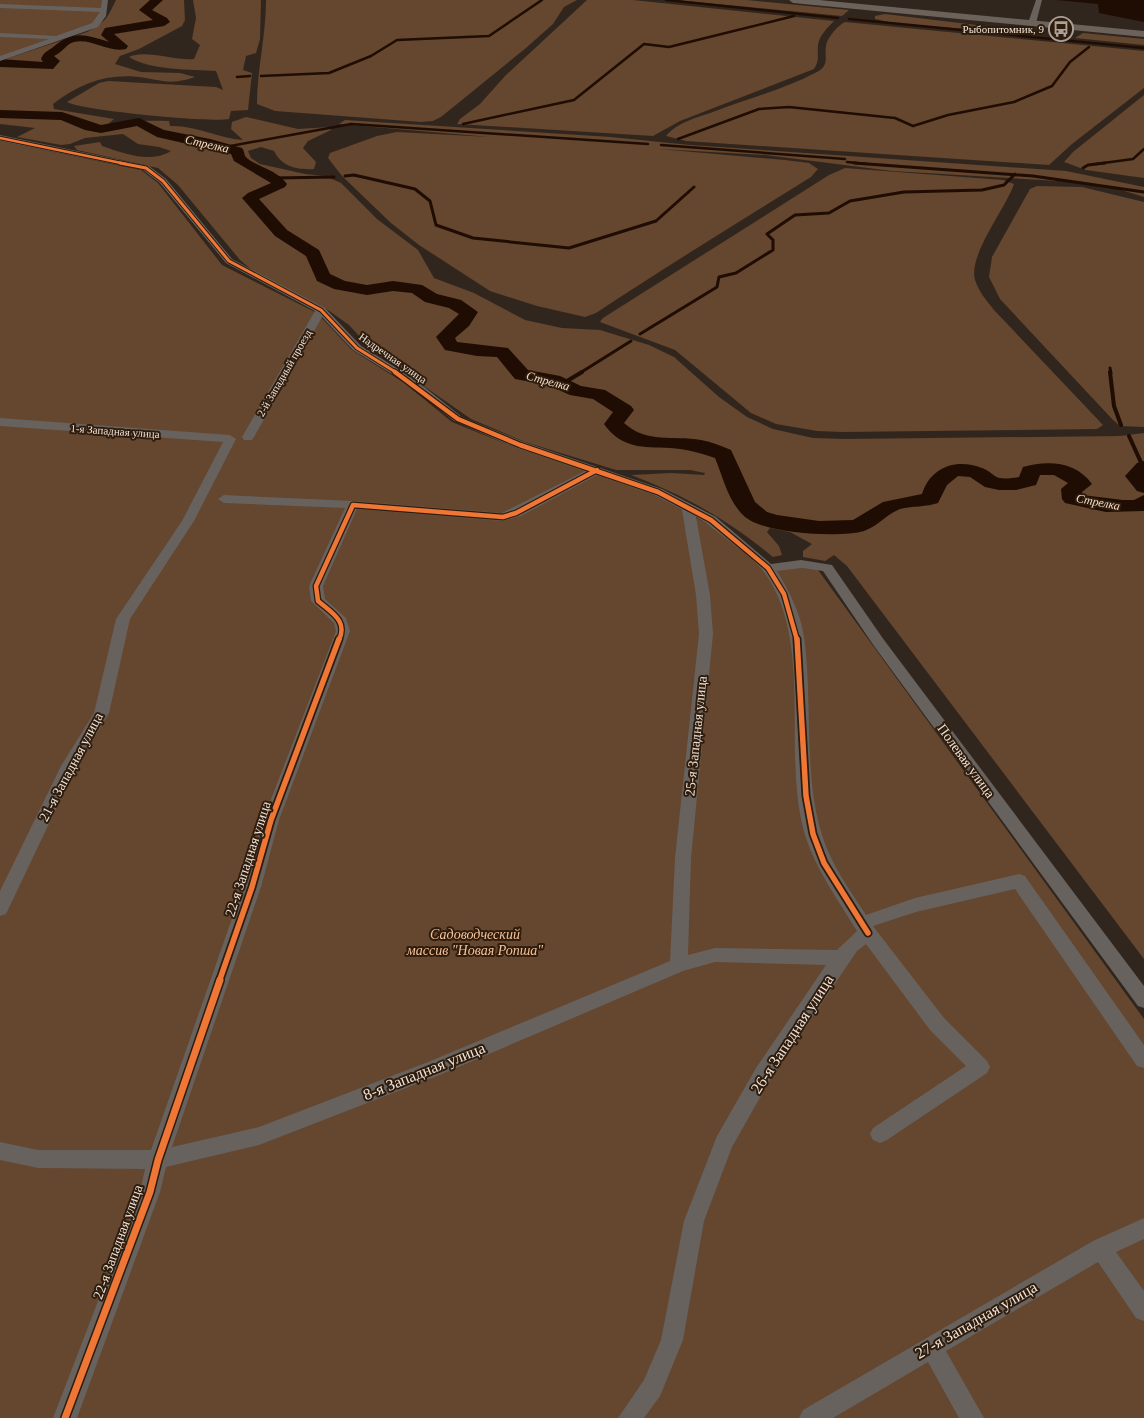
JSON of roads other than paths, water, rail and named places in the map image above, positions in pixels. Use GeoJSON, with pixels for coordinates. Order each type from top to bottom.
{"type":"FeatureCollection","features":[{"type":"Feature","properties":{"kind":"main road"},"geometry":{"type":"LineString","coordinates":[[793,0],[857,3],[1144,34]]}},
{"type":"Feature","properties":{"kind":"street"},"geometry":{"type":"LineString","coordinates":[[0,59],[95,25],[103,16],[105,0]]}},
{"type":"Feature","properties":{"kind":"street"},"geometry":{"type":"LineString","coordinates":[[1032,23],[1039,0]]}},
{"type":"Feature","properties":{"kind":"street"},"geometry":{"type":"LineString","coordinates":[[0,6],[105,10]]}},
{"type":"Feature","properties":{"kind":"street"},"geometry":{"type":"LineString","coordinates":[[0,35],[62,38]]}},
{"type":"Feature","properties":{"kind":"street","name":"Надречная улица"},"geometry":{"type":"LineString","coordinates":[[0,138],[146,168],[163,181],[229,261],[321,310],[357,348],[408,380],[458,419],[520,444],[658,492],[711,520],[768,568],[784,594],[797,636],[806,796],[813,834],[824,862],[865,928]]}},
{"type":"Feature","properties":{"kind":"street","name":"2-й Западный проезд"},"geometry":{"type":"LineString","coordinates":[[248,437],[321,310]]}},
{"type":"Feature","properties":{"kind":"street","name":"1-я Западная улица"},"geometry":{"type":"LineString","coordinates":[[0,422],[230,439]]}},
{"type":"Feature","properties":{"kind":"street","name":"21-я Западная улица"},"geometry":{"type":"LineString","coordinates":[[0,909],[69,766],[101,713],[123,619],[188,521],[230,439]]}},
{"type":"Feature","properties":{"kind":"street"},"geometry":{"type":"LineString","coordinates":[[224,499],[354,505],[503,518],[597,470]]}},
{"type":"Feature","properties":{"kind":"street","name":"22-я Западная улица"},"geometry":{"type":"LineString","coordinates":[[65,1418],[150,1192],[158,1160],[252,888],[271,820],[332,653],[343,631],[341,621],[318,602],[316,586],[354,505]]}},
{"type":"Feature","properties":{"kind":"street","name":"25-я Западная улица"},"geometry":{"type":"LineString","coordinates":[[679,965],[683,858],[706,634],[703,595],[688,507]]}},
{"type":"Feature","properties":{"kind":"street","name":"Полевая улица"},"geometry":{"type":"LineString","coordinates":[[768,568],[801,564],[827,568],[879,643],[1144,1000]]}},
{"type":"Feature","properties":{"kind":"street"},"geometry":{"type":"LineString","coordinates":[[880,1134],[980,1067],[937,1024],[865,928],[915,905],[1019,880],[1144,1060]]}},
{"type":"Feature","properties":{"kind":"street","name":"26-я Западная улица"},"geometry":{"type":"LineString","coordinates":[[630,1418],[652,1388],[672,1340],[694,1221],[724,1143],[764,1074],[841,958],[865,928]]}},
{"type":"Feature","properties":{"kind":"street","name":"8-я Западная улица"},"geometry":{"type":"LineString","coordinates":[[0,1151],[38,1159],[158,1160],[259,1136],[434,1068],[679,965],[716,955],[841,958]]}},
{"type":"Feature","properties":{"kind":"street","name":"27-я Западная улица"},"geometry":{"type":"LineString","coordinates":[[811,1418],[1101,1248],[1144,1228]]}},
{"type":"Feature","properties":{"kind":"street"},"geometry":{"type":"LineString","coordinates":[[1101,1248],[1144,1310]]}},
{"type":"Feature","properties":{"kind":"street"},"geometry":{"type":"LineString","coordinates":[[931,1346],[972,1418]]}},
{"type":"Feature","properties":{"kind":"waterway","name":"Стрелка"},"geometry":{"type":"LineString","coordinates":[[0,63],[49,66],[54,61],[47,59],[49,54],[68,40],[79,38],[117,47],[122,46],[107,35],[109,31],[164,22],[145,10],[157,0]]}},
{"type":"Feature","properties":{"kind":"waterway"},"geometry":{"type":"LineString","coordinates":[[261,76],[329,73],[371,56],[397,40],[489,36],[542,0]]}},
{"type":"Feature","properties":{"kind":"waterway"},"geometry":{"type":"LineString","coordinates":[[666,0],[838,18]]}},
{"type":"Feature","properties":{"kind":"waterway"},"geometry":{"type":"LineString","coordinates":[[463,124],[574,100],[644,44],[669,47],[794,16]]}},
{"type":"Feature","properties":{"kind":"waterway"},"geometry":{"type":"LineString","coordinates":[[849,19],[1144,48]]}},
{"type":"Feature","properties":{"kind":"waterway"},"geometry":{"type":"LineString","coordinates":[[678,139],[759,109],[789,107],[895,118],[913,126],[948,115],[1014,102],[1052,86],[1070,62],[1089,47]]}},
{"type":"Feature","properties":{"kind":"waterway"},"geometry":{"type":"LineString","coordinates":[[237,77],[250,76]]}},
{"type":"Feature","properties":{"kind":"waterway","name":"Стрелка"},"geometry":{"type":"LineString","coordinates":[[0,114],[62,116],[95,129],[110,128],[129,122],[139,122],[162,134],[210,143],[237,151],[239,158],[280,184],[250,198],[281,233],[313,253],[323,277],[340,285],[367,290],[393,286],[416,289],[431,298],[455,304],[469,312],[463,322],[445,337],[451,346],[477,351],[502,352],[522,375],[553,380],[577,391],[598,394],[624,410],[614,424],[628,437],[648,443],[670,442],[701,446],[724,454],[742,499],[752,512],[760,517],[786,524],[803,526],[835,528],[857,526],[895,504],[931,499],[933,491],[941,478],[947,473],[960,469],[977,473],[999,484],[1016,484],[1029,481],[1030,471],[1051,468],[1071,475],[1082,484],[1071,489],[1072,499],[1115,507],[1141,505],[1144,501]]}},
{"type":"Feature","properties":{"kind":"waterway"},"geometry":{"type":"LineString","coordinates":[[225,147],[351,124],[648,144]]}},
{"type":"Feature","properties":{"kind":"waterway"},"geometry":{"type":"LineString","coordinates":[[661,145],[845,159]]}},
{"type":"Feature","properties":{"kind":"waterway"},"geometry":{"type":"LineString","coordinates":[[1096,164],[1133,159],[1144,149]]}},
{"type":"Feature","properties":{"kind":"waterway"},"geometry":{"type":"LineString","coordinates":[[847,162],[865,164]]}},
{"type":"Feature","properties":{"kind":"waterway"},"geometry":{"type":"LineString","coordinates":[[854,163],[865,164]]}},
{"type":"Feature","properties":{"kind":"waterway"},"geometry":{"type":"LineString","coordinates":[[1083,168],[1088,165],[1105,163]]}},
{"type":"Feature","properties":{"kind":"waterway"},"geometry":{"type":"LineString","coordinates":[[865,164],[1014,175]]}},
{"type":"Feature","properties":{"kind":"waterway"},"geometry":{"type":"LineString","coordinates":[[345,176],[354,175],[415,189],[430,201],[436,225],[473,238],[569,248],[656,221],[694,187]]}},
{"type":"Feature","properties":{"kind":"waterway"},"geometry":{"type":"LineString","coordinates":[[640,334],[717,287],[719,277],[736,273],[773,250],[773,240],[767,234],[795,215],[829,213],[850,201],[904,192],[982,190],[1004,185],[1014,175]]}},
{"type":"Feature","properties":{"kind":"waterway"},"geometry":{"type":"LineString","coordinates":[[1014,175],[1144,192]]}},
{"type":"Feature","properties":{"kind":"waterway"},"geometry":{"type":"LineString","coordinates":[[274,178],[334,177]]}},
{"type":"Feature","properties":{"kind":"waterway"},"geometry":{"type":"LineString","coordinates":[[580,373],[631,341]]}},
{"type":"Feature","properties":{"kind":"waterway"},"geometry":{"type":"LineString","coordinates":[[1110,368],[1111,373]]}},
{"type":"Feature","properties":{"kind":"waterway"},"geometry":{"type":"LineString","coordinates":[[562,384],[582,372]]}},
{"type":"Feature","properties":{"kind":"waterway"},"geometry":{"type":"LineString","coordinates":[[1110,372],[1114,406],[1121,425]]}},
{"type":"Feature","properties":{"kind":"waterway"},"geometry":{"type":"LineString","coordinates":[[1129,436],[1143,467]]}},
{"type":"Feature","properties":{"kind":"waterway","name":"Стрелка"},"geometry":{"type":"LineString","coordinates":[[1144,467],[1135,476],[1144,487]]}},
{"type":"Feature","properties":{"kind":"place","name":"Рыбопитомник, 9"},"geometry":{"type":"Point","coordinates":[1061,29]}},
{"type":"Feature","properties":{"kind":"park label","name":"Садоводческий массив \"Новая Ропша\""},"geometry":{"type":"Point","coordinates":[475,942]}}]}
